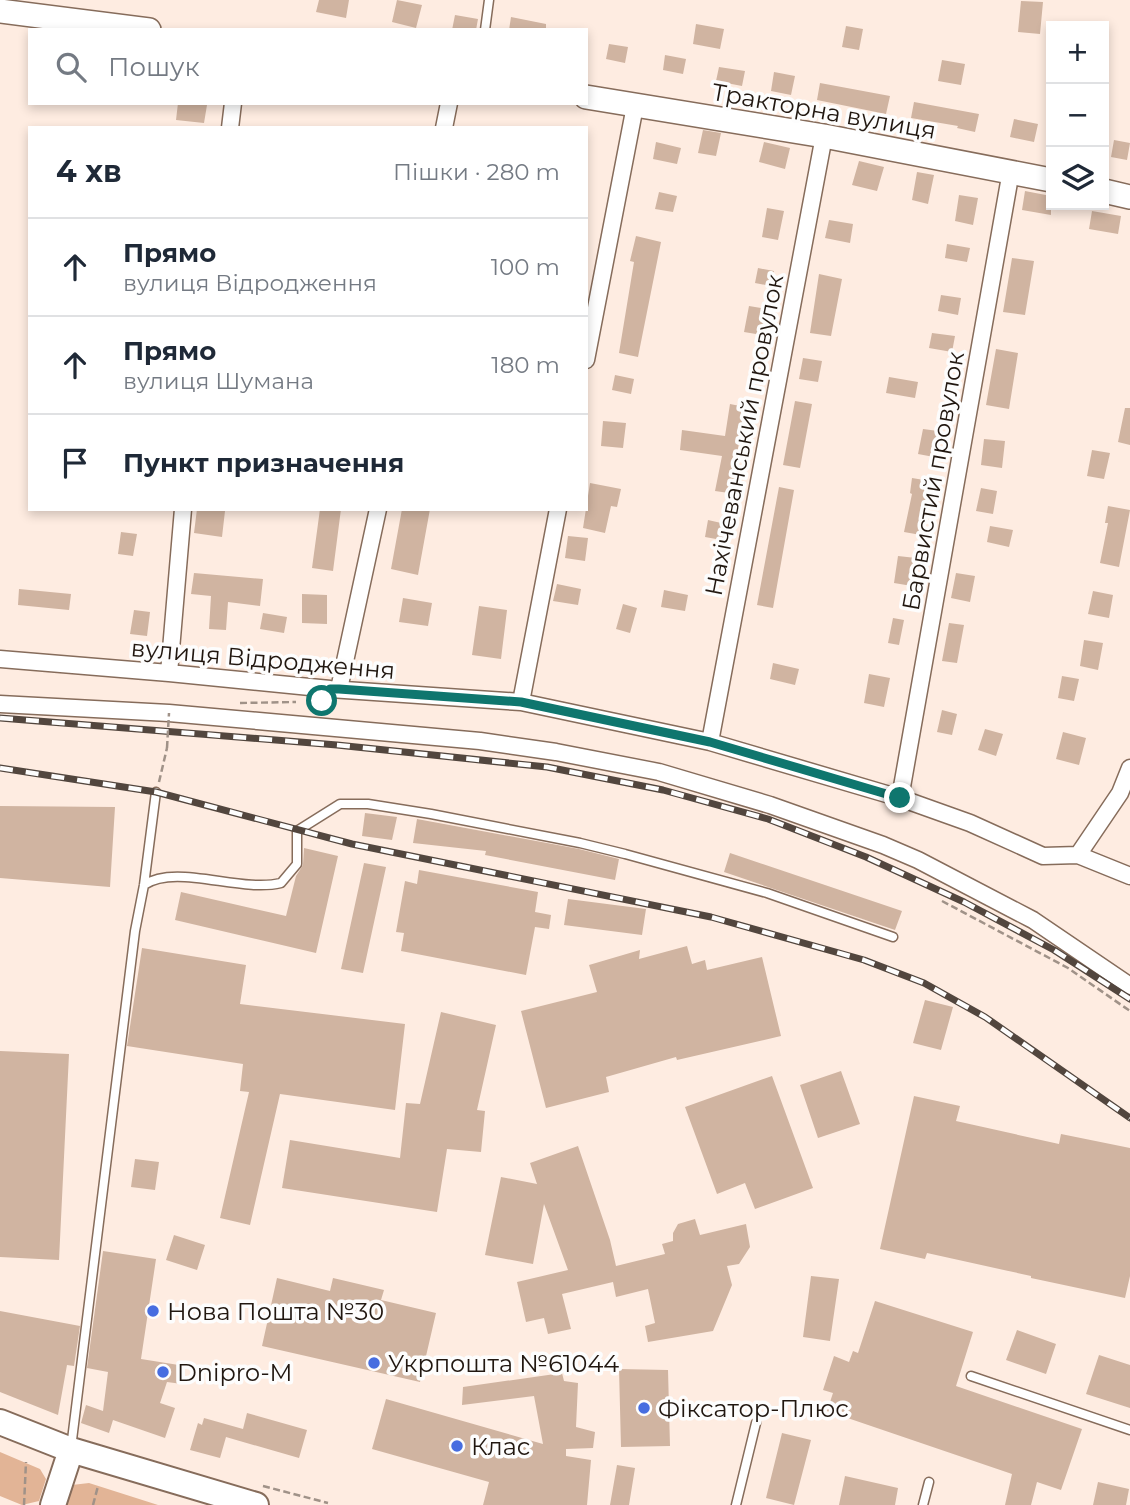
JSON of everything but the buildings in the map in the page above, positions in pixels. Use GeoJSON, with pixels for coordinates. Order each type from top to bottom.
{"type":"FeatureCollection","features":[{"type":"Feature","properties":{"kind":"main road"},"geometry":{"type":"LineString","coordinates":[[0,1422],[71,1450],[256,1505]]}},
{"type":"Feature","properties":{"kind":"main road"},"geometry":{"type":"LineString","coordinates":[[53,1505],[71,1450]]}},
{"type":"Feature","properties":{"kind":"street"},"geometry":{"type":"LineString","coordinates":[[0,11],[133,28]]}},
{"type":"Feature","properties":{"kind":"street","name":"Тракторна вулиця"},"geometry":{"type":"LineString","coordinates":[[588,97],[824,136],[1046,179]]}},
{"type":"Feature","properties":{"kind":"street"},"geometry":{"type":"LineString","coordinates":[[230,126],[233,105]]}},
{"type":"Feature","properties":{"kind":"street"},"geometry":{"type":"LineString","coordinates":[[444,126],[449,105]]}},
{"type":"Feature","properties":{"kind":"street"},"geometry":{"type":"LineString","coordinates":[[588,350],[635,106]]}},
{"type":"Feature","properties":{"kind":"street","name":"Нахічеванський провулок"},"geometry":{"type":"LineString","coordinates":[[710,742],[824,136]]}},
{"type":"Feature","properties":{"kind":"street","name":"Барвистий провулок"},"geometry":{"type":"LineString","coordinates":[[900,798],[1011,171]]}},
{"type":"Feature","properties":{"kind":"street"},"geometry":{"type":"LineString","coordinates":[[1109,192],[1130,197]]}},
{"type":"Feature","properties":{"kind":"street"},"geometry":{"type":"LineString","coordinates":[[169,673],[183,511]]}},
{"type":"Feature","properties":{"kind":"street"},"geometry":{"type":"LineString","coordinates":[[339,689],[378,511]]}},
{"type":"Feature","properties":{"kind":"street"},"geometry":{"type":"LineString","coordinates":[[521,702],[558,511]]}},
{"type":"Feature","properties":{"kind":"street","name":"вулиця Відродження"},"geometry":{"type":"LineString","coordinates":[[0,659],[521,702],[710,742],[900,798],[970,823],[1043,856],[1077,855]]}},
{"type":"Feature","properties":{"kind":"street"},"geometry":{"type":"LineString","coordinates":[[0,704],[169,713],[515,746],[628,765],[691,780],[816,820],[918,860],[1032,920],[1130,986]]}},
{"type":"Feature","properties":{"kind":"street"},"geometry":{"type":"LineString","coordinates":[[1130,768],[1120,793],[1077,855],[1130,876]]}},
{"type":"Feature","properties":{"kind":"lane"},"geometry":{"type":"LineString","coordinates":[[485,28],[489,0]]}},
{"type":"Feature","properties":{"kind":"lane"},"geometry":{"type":"LineString","coordinates":[[71,1450],[135,931],[156,792]]}},
{"type":"Feature","properties":{"kind":"lane"},"geometry":{"type":"LineString","coordinates":[[144,885],[152,879],[176,876],[252,886],[281,883],[297,864],[297,831],[340,804],[368,804],[580,842],[767,893],[893,937]]}},
{"type":"Feature","properties":{"kind":"lane"},"geometry":{"type":"LineString","coordinates":[[971,1376],[1130,1430]]}},
{"type":"Feature","properties":{"kind":"lane"},"geometry":{"type":"LineString","coordinates":[[736,1505],[756,1423]]}},
{"type":"Feature","properties":{"kind":"lane"},"geometry":{"type":"LineString","coordinates":[[923,1505],[929,1482]]}},
{"type":"Feature","properties":{"kind":"path"},"geometry":{"type":"LineString","coordinates":[[234,703],[295,702]]}},
{"type":"Feature","properties":{"kind":"path"},"geometry":{"type":"LineString","coordinates":[[156,792],[167,748],[169,713]]}},
{"type":"Feature","properties":{"kind":"path"},"geometry":{"type":"LineString","coordinates":[[942,901],[1068,968],[1130,1011]]}},
{"type":"Feature","properties":{"kind":"path"},"geometry":{"type":"LineString","coordinates":[[24,1505],[26,1462]]}},
{"type":"Feature","properties":{"kind":"path"},"geometry":{"type":"LineString","coordinates":[[93,1505],[98,1486]]}},
{"type":"Feature","properties":{"kind":"shaded area"},"geometry":{"type":"Polygon","coordinates":[[[0,1452],[40,1469],[46,1479],[39,1501],[22,1505],[0,1496],[0,1452]]]}},
{"type":"Feature","properties":{"kind":"shaded area"},"geometry":{"type":"Polygon","coordinates":[[[89,1483],[158,1505],[65,1505],[72,1485],[89,1483]]]}},
{"type":"Feature","properties":{"kind":"railway"},"geometry":{"type":"LineString","coordinates":[[0,718],[337,745],[547,767],[663,790],[768,819],[866,857],[964,902],[1054,950],[1130,999]]}},
{"type":"Feature","properties":{"kind":"railway"},"geometry":{"type":"LineString","coordinates":[[0,768],[156,792],[352,844],[711,917],[864,960],[924,983],[985,1017],[1130,1118]]}},
{"type":"Feature","properties":{"kind":"place","name":"Нова Пошта №30"},"geometry":{"type":"Point","coordinates":[153,1311]}},
{"type":"Feature","properties":{"kind":"place","name":"Укрпошта №61044"},"geometry":{"type":"Point","coordinates":[374,1363]}},
{"type":"Feature","properties":{"kind":"place","name":"Dnipro-M"},"geometry":{"type":"Point","coordinates":[163,1372]}},
{"type":"Feature","properties":{"kind":"place","name":"Фіксатор-Плюс"},"geometry":{"type":"Point","coordinates":[644,1408]}},
{"type":"Feature","properties":{"kind":"place","name":"Клас"},"geometry":{"type":"Point","coordinates":[457,1446]}},
{"type":"Feature","properties":{"kind":"route"},"geometry":{"type":"LineString","coordinates":[[322,701],[330,689],[339,689],[521,702],[710,742],[900,798]]}}]}
